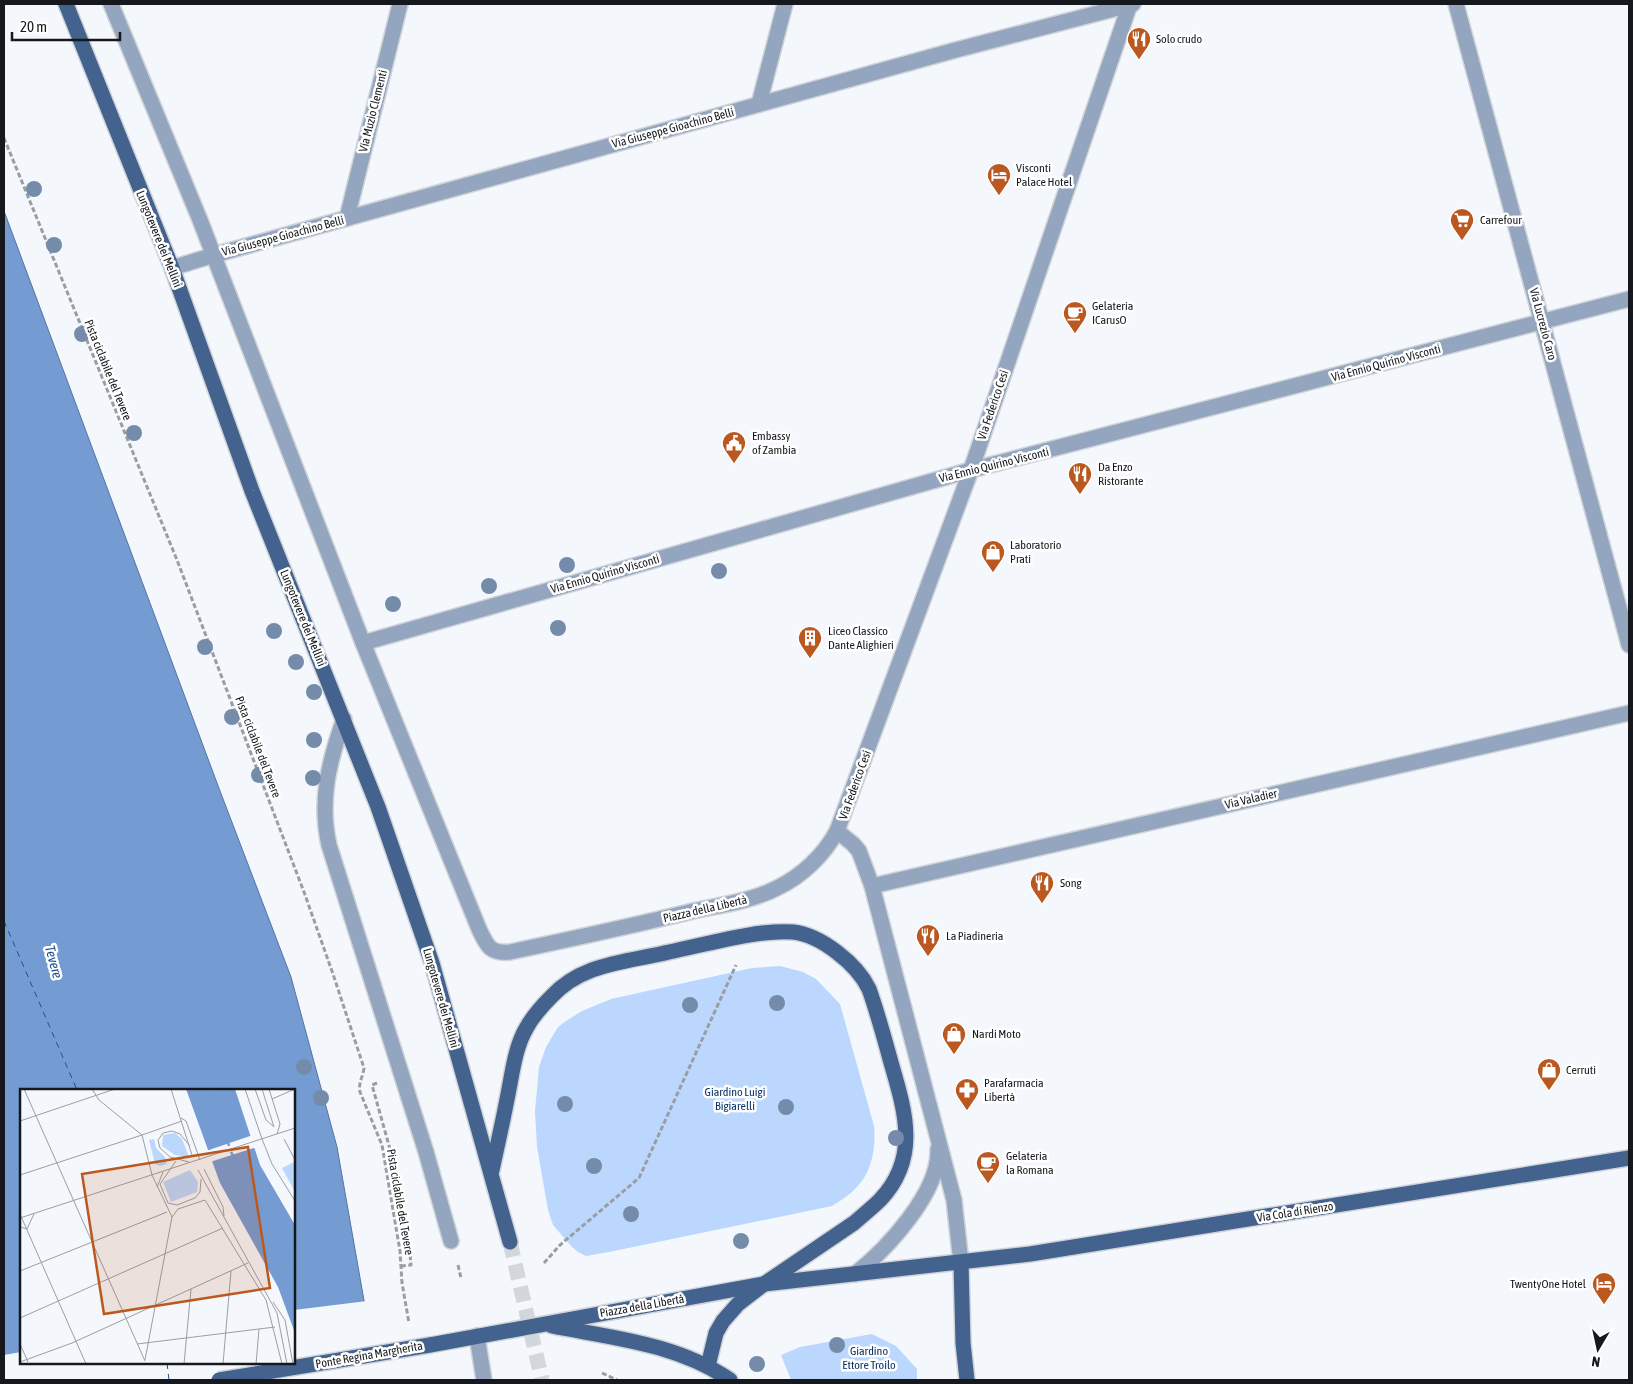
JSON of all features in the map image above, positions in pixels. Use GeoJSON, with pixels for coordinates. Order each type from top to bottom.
{"type":"FeatureCollection","features":[{"type":"Feature","properties":{"kind":"main road","name":"Lungotevere dei Mellini"},"geometry":{"type":"LineString","coordinates":[[66,4],[172,268],[252,491],[378,807],[432,963],[510,1242]]}},
{"type":"Feature","properties":{"kind":"main road"},"geometry":{"type":"LineString","coordinates":[[491,1174],[518,1049],[527,1027],[552,996],[574,979],[601,967],[746,936],[782,932],[806,935],[843,958],[859,973],[874,1003],[896,1080],[907,1130],[906,1148],[902,1164],[894,1181],[881,1200],[854,1223],[764,1284],[738,1304],[723,1321],[716,1333],[708,1366]]}},
{"type":"Feature","properties":{"kind":"main road","name":"Via Cola di Rienzo"},"geometry":{"type":"LineString","coordinates":[[961,1263],[1030,1254],[1629,1158]]}},
{"type":"Feature","properties":{"kind":"main road"},"geometry":{"type":"LineString","coordinates":[[961,1263],[963,1343],[967,1380]]}},
{"type":"Feature","properties":{"kind":"main road","name":"Piazza della Libertà"},"geometry":{"type":"LineString","coordinates":[[430,1345],[764,1284],[961,1263]]}},
{"type":"Feature","properties":{"kind":"main road"},"geometry":{"type":"LineString","coordinates":[[543,1324],[650,1345],[708,1366],[730,1380]]}},
{"type":"Feature","properties":{"kind":"main road","name":"Ponte Regina Margherita"},"geometry":{"type":"LineString","coordinates":[[219,1380],[430,1345]]}},
{"type":"Feature","properties":{"kind":"street"},"geometry":{"type":"LineString","coordinates":[[111,4],[214,255],[363,643]]}},
{"type":"Feature","properties":{"kind":"street","name":"Via Muzio Clementi"},"geometry":{"type":"LineString","coordinates":[[347,218],[400,4]]}},
{"type":"Feature","properties":{"kind":"street"},"geometry":{"type":"LineString","coordinates":[[759,104],[785,4]]}},
{"type":"Feature","properties":{"kind":"street","name":"Via Giuseppe Gioachino Belli"},"geometry":{"type":"LineString","coordinates":[[172,268],[759,104],[1131,4]]}},
{"type":"Feature","properties":{"kind":"street","name":"Via Federico Cesi"},"geometry":{"type":"LineString","coordinates":[[791,880],[822,855],[837,831],[971,470],[1131,4]]}},
{"type":"Feature","properties":{"kind":"street","name":"Via Lucrezio Caro"},"geometry":{"type":"LineString","coordinates":[[1456,4],[1629,645]]}},
{"type":"Feature","properties":{"kind":"street","name":"Via Ennio Quirino Visconti"},"geometry":{"type":"LineString","coordinates":[[363,643],[971,470],[1629,299]]}},
{"type":"Feature","properties":{"kind":"street","name":"Piazza della Libertà"},"geometry":{"type":"LineString","coordinates":[[363,643],[483,938],[489,948],[499,952],[510,952],[589,936],[760,896],[791,880]]}},
{"type":"Feature","properties":{"kind":"street","name":"Via Valadier"},"geometry":{"type":"LineString","coordinates":[[872,886],[1629,713]]}},
{"type":"Feature","properties":{"kind":"street"},"geometry":{"type":"LineString","coordinates":[[344,719],[330,760],[326,780],[324,825],[426,1152],[451,1241]]}},
{"type":"Feature","properties":{"kind":"street","name":"Via Federico Cesi"},"geometry":{"type":"LineString","coordinates":[[837,831],[853,844],[858,851],[872,886]]}},
{"type":"Feature","properties":{"kind":"street"},"geometry":{"type":"LineString","coordinates":[[872,886],[954,1200],[961,1263]]}},
{"type":"Feature","properties":{"kind":"street"},"geometry":{"type":"LineString","coordinates":[[855,1274],[870,1262],[902,1227],[928,1186],[935,1170],[938,1154],[936,1127]]}},
{"type":"Feature","properties":{"kind":"street"},"geometry":{"type":"LineString","coordinates":[[477,1336],[484,1380]]}},
{"type":"Feature","properties":{"kind":"path","name":"Pista ciclabile del Tevere"},"geometry":{"type":"LineString","coordinates":[[4,138],[177,560],[272,807],[330,966],[364,1068],[363,1076],[358,1086],[382,1145],[411,1332]]}},
{"type":"Feature","properties":{"kind":"path"},"geometry":{"type":"LineString","coordinates":[[544,1263],[560,1245],[639,1178],[735,967],[746,936]]}},
{"type":"Feature","properties":{"kind":"path"},"geometry":{"type":"LineString","coordinates":[[372,1085],[390,1148],[410,1254],[411,1265],[402,1266]]}},
{"type":"Feature","properties":{"kind":"path"},"geometry":{"type":"LineString","coordinates":[[602,1373],[617,1380]]}},
{"type":"Feature","properties":{"kind":"green space","name":"Giardino Luigi Bigiarelli"},"geometry":{"type":"Polygon","coordinates":[[[780,966],[803,972],[816,979],[840,1004],[874,1126],[872,1160],[861,1183],[850,1194],[832,1206],[609,1252],[586,1256],[578,1252],[553,1225],[548,1210],[537,1147],[535,1111],[539,1067],[546,1047],[558,1027],[582,1011],[611,999],[752,968],[780,966]]]}},
{"type":"Feature","properties":{"kind":"green space","name":"Giardino Ettore Troilo"},"geometry":{"type":"Polygon","coordinates":[[[872,1334],[896,1346],[917,1369],[917,1380],[791,1380],[781,1355],[800,1347],[872,1334]]]}},
{"type":"Feature","properties":{"kind":"water","name":"Tevere"},"geometry":{"type":"Polygon","coordinates":[[[4,211],[291,977],[337,1147],[378,1380],[4,1380],[4,211]]]}},
{"type":"Feature","properties":{"kind":"pier"},"geometry":{"type":"Polygon","coordinates":[[[367,1301],[381,1380],[4,1380],[4,1355],[20,1352],[20,1364],[295,1364],[295,1310],[367,1301]]]}},
{"type":"Feature","properties":{"kind":"ferry route"},"geometry":{"type":"LineString","coordinates":[[4,921],[77,1089]]}},
{"type":"Feature","properties":{"kind":"ferry route"},"geometry":{"type":"LineString","coordinates":[[167,1364],[169,1380]]}},
{"type":"Feature","properties":{"kind":"tunnel"},"geometry":{"type":"LineString","coordinates":[[510,1242],[542,1380]]}},
{"type":"Feature","properties":{"kind":"place","name":"Solo crudo"},"geometry":{"type":"Point","coordinates":[1139,60]}},
{"type":"Feature","properties":{"kind":"place","name":"Visconti Palace Hotel"},"geometry":{"type":"Point","coordinates":[999,196]}},
{"type":"Feature","properties":{"kind":"place","name":"Carrefour"},"geometry":{"type":"Point","coordinates":[1462,241]}},
{"type":"Feature","properties":{"kind":"place","name":"Gelateria ICarusO"},"geometry":{"type":"Point","coordinates":[1075,334]}},
{"type":"Feature","properties":{"kind":"place","name":"Embassy of Zambia"},"geometry":{"type":"Point","coordinates":[734,464]}},
{"type":"Feature","properties":{"kind":"place","name":"Da Enzo Ristorante"},"geometry":{"type":"Point","coordinates":[1080,495]}},
{"type":"Feature","properties":{"kind":"place","name":"Laboratorio Prati"},"geometry":{"type":"Point","coordinates":[993,573]}},
{"type":"Feature","properties":{"kind":"place","name":"Liceo Classico Dante Alighieri"},"geometry":{"type":"Point","coordinates":[810,659]}},
{"type":"Feature","properties":{"kind":"place","name":"Song"},"geometry":{"type":"Point","coordinates":[1042,904]}},
{"type":"Feature","properties":{"kind":"place","name":"La Piadineria"},"geometry":{"type":"Point","coordinates":[928,957]}},
{"type":"Feature","properties":{"kind":"place","name":"Nardi Moto"},"geometry":{"type":"Point","coordinates":[954,1055]}},
{"type":"Feature","properties":{"kind":"place","name":"Cerruti"},"geometry":{"type":"Point","coordinates":[1549,1091]}},
{"type":"Feature","properties":{"kind":"place","name":"Parafarmacia Libertà"},"geometry":{"type":"Point","coordinates":[967,1111]}},
{"type":"Feature","properties":{"kind":"place","name":"Gelateria la Romana"},"geometry":{"type":"Point","coordinates":[988,1184]}},
{"type":"Feature","properties":{"kind":"place","name":"TwentyOne Hotel"},"geometry":{"type":"Point","coordinates":[1604,1305]}}]}
